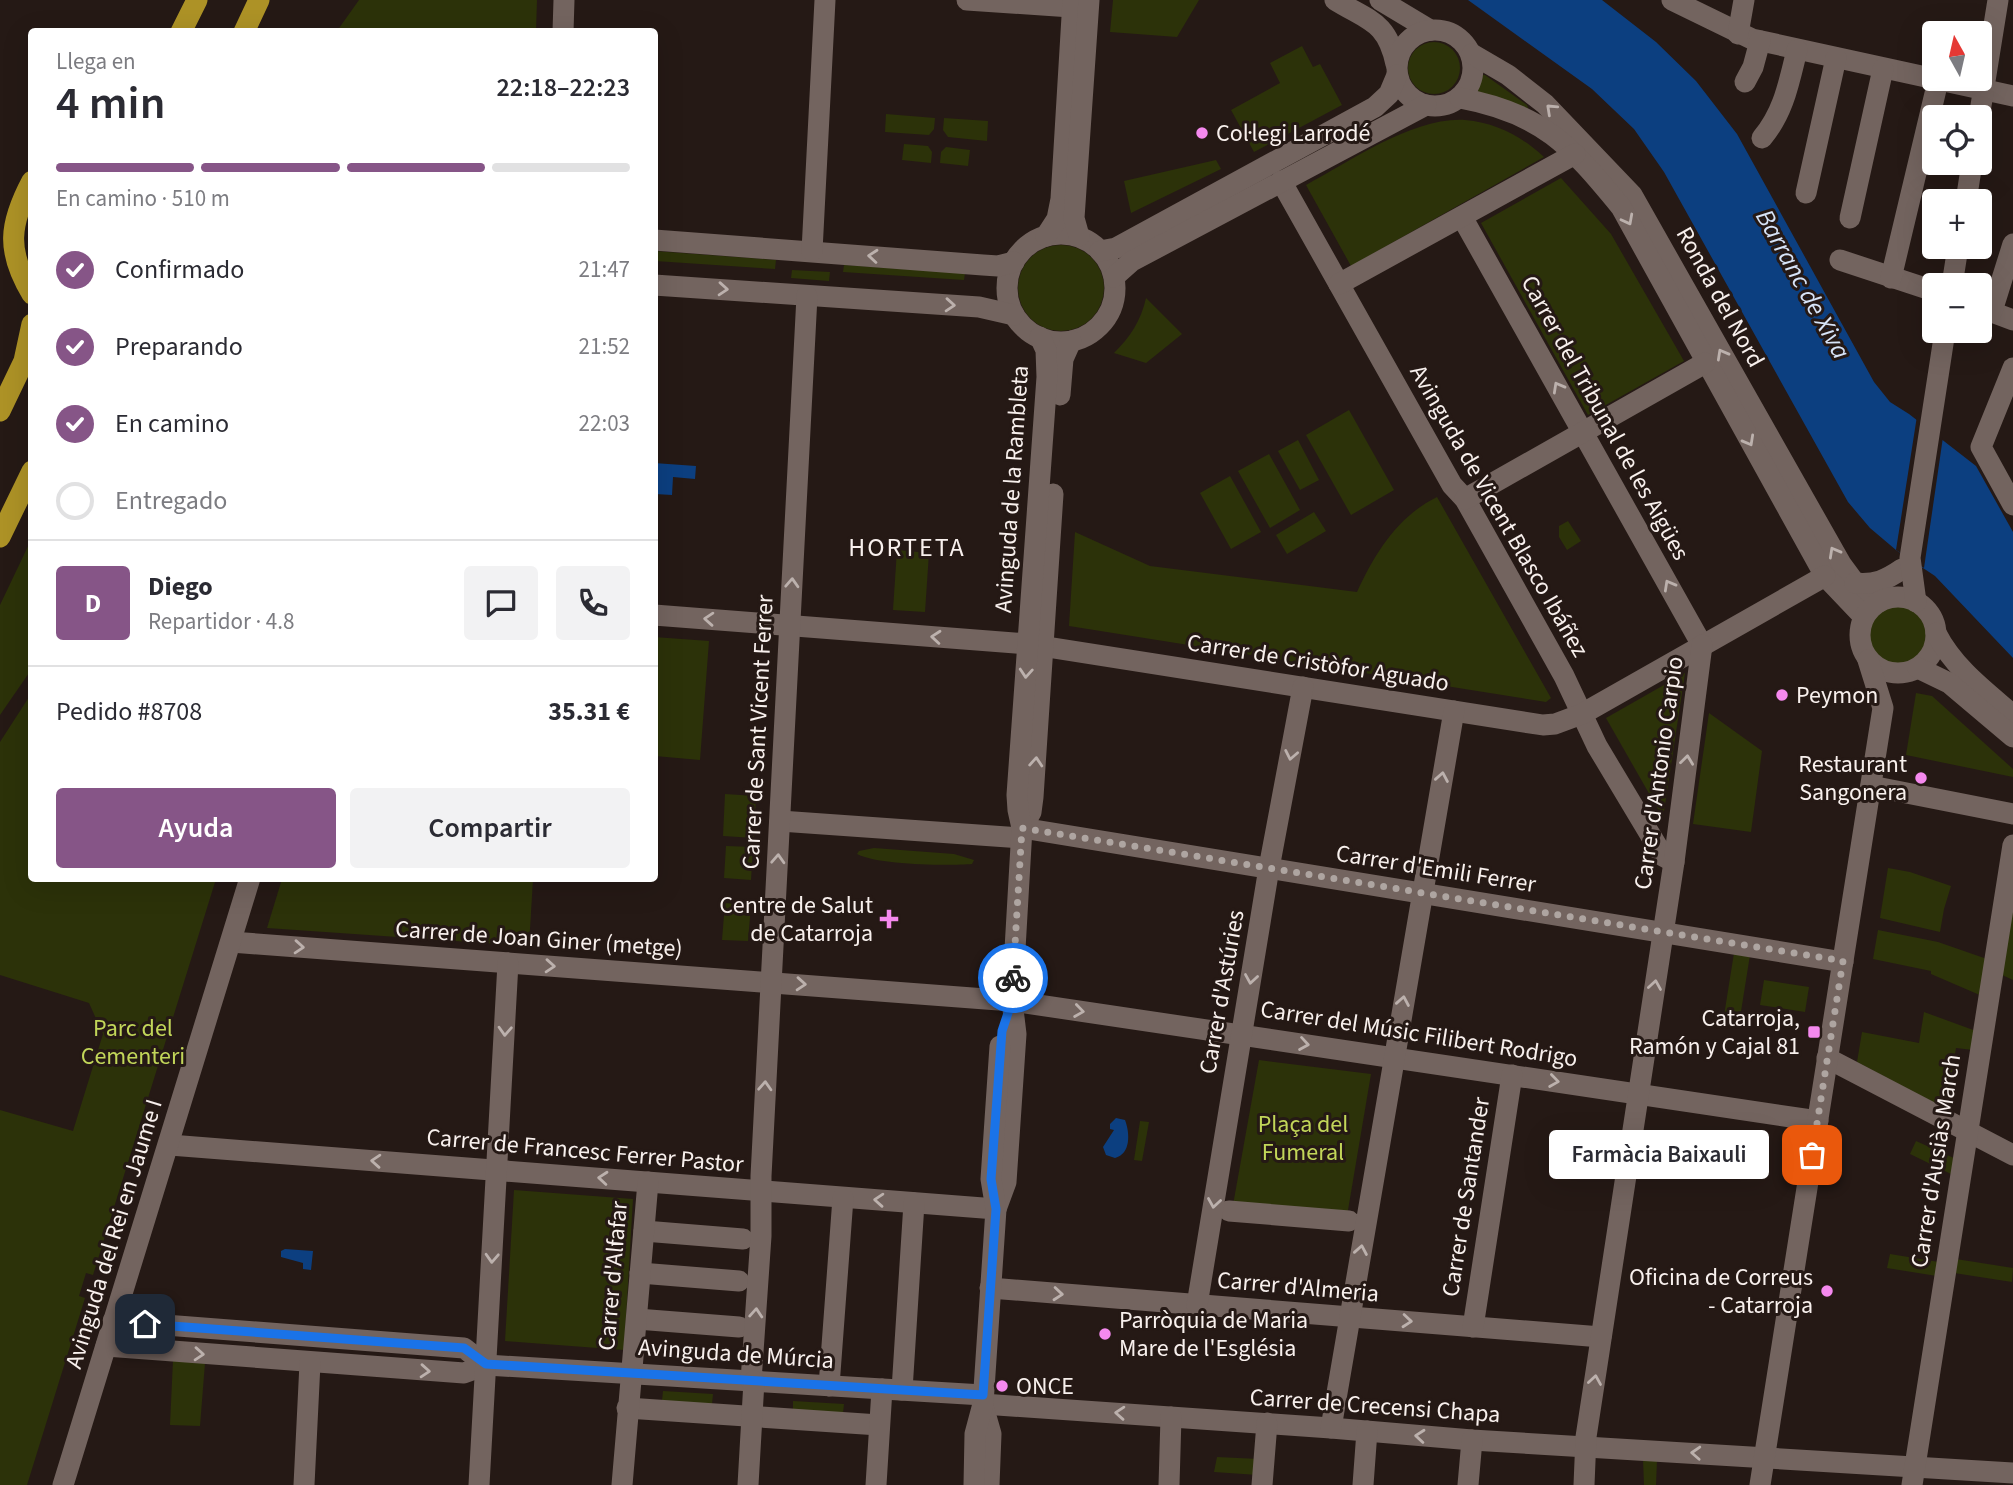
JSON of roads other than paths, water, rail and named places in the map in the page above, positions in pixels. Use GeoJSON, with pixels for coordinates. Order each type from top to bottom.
{"type":"FeatureCollection","features":[{"type":"Feature","properties":{"kind":"main road"},"geometry":{"type":"LineString","coordinates":[[183,28],[197,0]]}},
{"type":"Feature","properties":{"kind":"main road"},"geometry":{"type":"LineString","coordinates":[[246,28],[259,0]]}},
{"type":"Feature","properties":{"kind":"main road"},"geometry":{"type":"LineString","coordinates":[[28,188],[17,208],[13,241],[19,273],[28,288]]}},
{"type":"Feature","properties":{"kind":"main road"},"geometry":{"type":"LineString","coordinates":[[0,411],[24,361],[28,342]]}},
{"type":"Feature","properties":{"kind":"main road"},"geometry":{"type":"LineString","coordinates":[[0,537],[28,479]]}},
{"type":"Feature","properties":{"kind":"street"},"geometry":{"type":"LineString","coordinates":[[563,28],[564,0]]}},
{"type":"Feature","properties":{"kind":"street"},"geometry":{"type":"LineString","coordinates":[[811,251],[825,0]]}},
{"type":"Feature","properties":{"kind":"street"},"geometry":{"type":"LineString","coordinates":[[967,0],[1081,4]]}},
{"type":"Feature","properties":{"kind":"street"},"geometry":{"type":"LineString","coordinates":[[1100,251],[1116,248],[1375,107],[1389,94],[1397,70],[1401,50],[1408,40],[1418,33],[1443,30],[1455,34],[1465,43],[1472,54],[1474,66],[1472,79],[1460,98],[1436,106],[1415,100],[1407,94],[1397,70],[1392,43],[1385,33],[1376,24],[1335,0]]}},
{"type":"Feature","properties":{"kind":"street"},"geometry":{"type":"LineString","coordinates":[[1380,0],[1430,30]]}},
{"type":"Feature","properties":{"kind":"street"},"geometry":{"type":"LineString","coordinates":[[1672,0],[1738,34],[1760,41],[1922,78]]}},
{"type":"Feature","properties":{"kind":"street"},"geometry":{"type":"LineString","coordinates":[[1738,34],[1744,0]]}},
{"type":"Feature","properties":{"kind":"street"},"geometry":{"type":"LineString","coordinates":[[1992,39],[1998,0]]}},
{"type":"Feature","properties":{"kind":"street"},"geometry":{"type":"LineString","coordinates":[[1046,236],[1057,219],[1061,199],[1081,4]]}},
{"type":"Feature","properties":{"kind":"street"},"geometry":{"type":"LineString","coordinates":[[1079,236],[1074,218],[1081,4]]}},
{"type":"Feature","properties":{"kind":"street"},"geometry":{"type":"LineString","coordinates":[[1745,82],[1753,67],[1760,41]]}},
{"type":"Feature","properties":{"kind":"street"},"geometry":{"type":"LineString","coordinates":[[1762,138],[1775,122],[1784,103],[1797,50]]}},
{"type":"Feature","properties":{"kind":"street","name":"Ronda del Nord"},"geometry":{"type":"LineString","coordinates":[[1472,54],[1508,75],[1545,104],[1632,195],[1840,564],[1877,606]]}},
{"type":"Feature","properties":{"kind":"street"},"geometry":{"type":"LineString","coordinates":[[1806,193],[1836,58]]}},
{"type":"Feature","properties":{"kind":"street"},"geometry":{"type":"LineString","coordinates":[[1850,218],[1883,69]]}},
{"type":"Feature","properties":{"kind":"street"},"geometry":{"type":"LineString","coordinates":[[1891,278],[1936,91]]}},
{"type":"Feature","properties":{"kind":"street"},"geometry":{"type":"LineString","coordinates":[[1989,91],[2013,96]]}},
{"type":"Feature","properties":{"kind":"street","name":"Ronda del Nord"},"geometry":{"type":"LineString","coordinates":[[1460,98],[1489,103],[1515,112],[1559,139],[1621,206],[1705,363],[1825,576],[1877,606]]}},
{"type":"Feature","properties":{"kind":"street"},"geometry":{"type":"LineString","coordinates":[[1114,277],[1132,261],[1426,104]]}},
{"type":"Feature","properties":{"kind":"street"},"geometry":{"type":"LineString","coordinates":[[1339,284],[1575,154]]}},
{"type":"Feature","properties":{"kind":"street","name":"Avinguda de Vicent Blasco Ibáñez"},"geometry":{"type":"LineString","coordinates":[[1281,181],[1452,485],[1465,499],[1564,676],[1597,746],[1662,856],[1674,862]]}},
{"type":"Feature","properties":{"kind":"street","name":"Carrer del Tribunal de les Aigües"},"geometry":{"type":"LineString","coordinates":[[1462,217],[1702,645]]}},
{"type":"Feature","properties":{"kind":"street"},"geometry":{"type":"LineString","coordinates":[[1062,233],[1079,236],[1093,243],[1100,251],[1114,277],[1115,295],[1106,318],[1087,335],[1071,341],[1056,342],[1027,330],[1014,315],[1007,297],[1007,282],[1014,261],[1031,242],[1062,233]]}},
{"type":"Feature","properties":{"kind":"street"},"geometry":{"type":"LineString","coordinates":[[658,240],[998,266],[1014,261]]}},
{"type":"Feature","properties":{"kind":"street"},"geometry":{"type":"LineString","coordinates":[[1992,295],[2013,244]]}},
{"type":"Feature","properties":{"kind":"street"},"geometry":{"type":"LineString","coordinates":[[1840,260],[1922,287]]}},
{"type":"Feature","properties":{"kind":"street"},"geometry":{"type":"LineString","coordinates":[[658,285],[979,307],[1014,315]]}},
{"type":"Feature","properties":{"kind":"street","name":"Carrer de Sant Vicent Ferrer"},"geometry":{"type":"LineString","coordinates":[[748,1485],[807,296]]}},
{"type":"Feature","properties":{"kind":"street"},"geometry":{"type":"LineString","coordinates":[[1992,311],[2013,320]]}},
{"type":"Feature","properties":{"kind":"street","name":"Avinguda de la Rambleta"},"geometry":{"type":"LineString","coordinates":[[1036,645],[1047,377],[1046,350],[1040,337]]}},
{"type":"Feature","properties":{"kind":"street","name":"Avinguda de la Rambleta"},"geometry":{"type":"LineString","coordinates":[[974,1485],[975,1434],[983,1399],[996,1209],[1006,1182],[1016,1034],[1012,1001],[1021,833],[1017,795],[1036,645],[1063,359],[1071,341]]}},
{"type":"Feature","properties":{"kind":"street"},"geometry":{"type":"LineString","coordinates":[[1760,1485],[1883,708],[1876,680],[1860,641],[1860,628],[1906,563],[1943,343]]}},
{"type":"Feature","properties":{"kind":"street"},"geometry":{"type":"LineString","coordinates":[[1465,499],[1705,363]]}},
{"type":"Feature","properties":{"kind":"street"},"geometry":{"type":"LineString","coordinates":[[2013,368],[1981,447],[2013,503]]}},
{"type":"Feature","properties":{"kind":"street"},"geometry":{"type":"LineString","coordinates":[[1855,583],[1883,581],[1906,563]]}},
{"type":"Feature","properties":{"kind":"street"},"geometry":{"type":"LineString","coordinates":[[1906,563],[1916,602]]}},
{"type":"Feature","properties":{"kind":"street","name":"Carrer de Cristòfor Aguado"},"geometry":{"type":"LineString","coordinates":[[658,615],[1036,645],[1542,725],[1555,724],[1582,714],[1825,576]]}},
{"type":"Feature","properties":{"kind":"street"},"geometry":{"type":"LineString","coordinates":[[1877,606],[1906,598],[1916,602],[1930,615],[1936,633],[1951,659],[2013,715]]}},
{"type":"Feature","properties":{"kind":"street"},"geometry":{"type":"LineString","coordinates":[[1883,708],[1912,670],[1928,659],[1934,647],[1936,633]]}},
{"type":"Feature","properties":{"kind":"street","name":"Carrer d'Antonio Carpio"},"geometry":{"type":"LineString","coordinates":[[1584,1485],[1585,1447],[1664,932],[1702,645]]}},
{"type":"Feature","properties":{"kind":"street"},"geometry":{"type":"LineString","coordinates":[[1868,660],[1886,671],[1912,670],[1949,683],[2013,737]]}},
{"type":"Feature","properties":{"kind":"street","name":"Carrer d'Astúries"},"geometry":{"type":"LineString","coordinates":[[1197,1305],[1269,868],[1303,687]]}},
{"type":"Feature","properties":{"kind":"street"},"geometry":{"type":"LineString","coordinates":[[1331,1428],[1454,711]]}},
{"type":"Feature","properties":{"kind":"street"},"geometry":{"type":"LineString","coordinates":[[1871,786],[2013,814]]}},
{"type":"Feature","properties":{"kind":"street","name":"Carrer d'Emili Ferrer"},"geometry":{"type":"LineString","coordinates":[[780,821],[1021,833],[1269,868],[1843,961]]}},
{"type":"Feature","properties":{"kind":"street","name":"Carrer d'Ausiàs March"},"geometry":{"type":"LineString","coordinates":[[1914,1476],[2013,845]]}},
{"type":"Feature","properties":{"kind":"street","name":"Avinguda del Rei en Jaume I"},"geometry":{"type":"LineString","coordinates":[[64,1485],[249,882]]}},
{"type":"Feature","properties":{"kind":"street","name":"Carrer de Joan Giner (metge)"},"geometry":{"type":"LineString","coordinates":[[231,942],[1012,1001]]}},
{"type":"Feature","properties":{"kind":"street"},"geometry":{"type":"LineString","coordinates":[[479,1485],[508,963]]}},
{"type":"Feature","properties":{"kind":"street","name":"Carrer del Músic Filibert Rodrigo"},"geometry":{"type":"LineString","coordinates":[[1012,1001],[1818,1121]]}},
{"type":"Feature","properties":{"kind":"street"},"geometry":{"type":"LineString","coordinates":[[1827,1058],[2013,1155]]}},
{"type":"Feature","properties":{"kind":"street","name":"Carrer de Santander"},"geometry":{"type":"LineString","coordinates":[[1473,1327],[1511,1075]]}},
{"type":"Feature","properties":{"kind":"street","name":"Carrer de Francesc Ferrer Pastor"},"geometry":{"type":"LineString","coordinates":[[170,1145],[996,1209]]}},
{"type":"Feature","properties":{"kind":"street","name":"Carrer d'Alfafar"},"geometry":{"type":"LineString","coordinates":[[622,1485],[648,1182]]}},
{"type":"Feature","properties":{"kind":"street"},"geometry":{"type":"LineString","coordinates":[[829,1386],[843,1198]]}},
{"type":"Feature","properties":{"kind":"street"},"geometry":{"type":"LineString","coordinates":[[876,1485],[879,1425],[892,1390],[914,1203]]}},
{"type":"Feature","properties":{"kind":"street"},"geometry":{"type":"LineString","coordinates":[[1229,1211],[1349,1221]]}},
{"type":"Feature","properties":{"kind":"street"},"geometry":{"type":"LineString","coordinates":[[644,1231],[743,1239]]}},
{"type":"Feature","properties":{"kind":"street"},"geometry":{"type":"LineString","coordinates":[[640,1273],[739,1281]]}},
{"type":"Feature","properties":{"kind":"street","name":"Carrer d'Almeria"},"geometry":{"type":"LineString","coordinates":[[990,1289],[1601,1337]]}},
{"type":"Feature","properties":{"kind":"street"},"geometry":{"type":"LineString","coordinates":[[637,1319],[739,1327]]}},
{"type":"Feature","properties":{"kind":"street","name":"Avinguda de Múrcia"},"geometry":{"type":"LineString","coordinates":[[113,1321],[464,1348],[486,1364]]}},
{"type":"Feature","properties":{"kind":"street","name":"Avinguda de Múrcia"},"geometry":{"type":"LineString","coordinates":[[106,1346],[464,1373],[486,1364],[892,1390],[983,1399]]}},
{"type":"Feature","properties":{"kind":"street"},"geometry":{"type":"LineString","coordinates":[[304,1485],[310,1363]]}},
{"type":"Feature","properties":{"kind":"street","name":"Avinguda de la Rambleta"},"geometry":{"type":"LineString","coordinates":[[983,1399],[990,1434],[989,1485]]}},
{"type":"Feature","properties":{"kind":"street","name":"Carrer de Crecensi Chapa"},"geometry":{"type":"LineString","coordinates":[[983,1399],[1171,1417],[1472,1440],[1764,1457],[1914,1476],[2013,1473]]}},
{"type":"Feature","properties":{"kind":"street"},"geometry":{"type":"LineString","coordinates":[[627,1408],[879,1425]]}},
{"type":"Feature","properties":{"kind":"street"},"geometry":{"type":"LineString","coordinates":[[1169,1485],[1171,1417]]}},
{"type":"Feature","properties":{"kind":"street"},"geometry":{"type":"LineString","coordinates":[[1262,1485],[1267,1423]]}},
{"type":"Feature","properties":{"kind":"street"},"geometry":{"type":"LineString","coordinates":[[1363,1485],[1367,1431]]}},
{"type":"Feature","properties":{"kind":"street"},"geometry":{"type":"LineString","coordinates":[[1468,1485],[1472,1440]]}},
{"type":"Feature","properties":{"kind":"water","name":"Barranc de Xiva"},"geometry":{"type":"Polygon","coordinates":[[[1468,0],[1602,0],[1656,42],[1696,81],[1737,134],[1874,382],[1890,402],[1976,466],[2013,532],[2013,658],[1935,576],[1896,550],[1870,528],[1848,502],[1664,172],[1634,129],[1592,89],[1468,0]]]}},
{"type":"Feature","properties":{"kind":"water"},"geometry":{"type":"Polygon","coordinates":[[[658,463],[696,466],[695,479],[673,477],[672,495],[658,494],[658,463]]]}},
{"type":"Feature","properties":{"kind":"water"},"geometry":{"type":"Polygon","coordinates":[[[1116,1118],[1125,1120],[1128,1137],[1127,1148],[1115,1158],[1106,1155],[1103,1147],[1114,1130],[1110,1129],[1110,1124],[1116,1118]]]}},
{"type":"Feature","properties":{"kind":"water"},"geometry":{"type":"Polygon","coordinates":[[[281,1251],[313,1251],[311,1270],[303,1269],[303,1263],[281,1257],[281,1251]]]}},
{"type":"Feature","properties":{"kind":"place","name":"Col·legi Larrodé"},"geometry":{"type":"Point","coordinates":[1202,133]}},
{"type":"Feature","properties":{"kind":"place","name":"Peymon"},"geometry":{"type":"Point","coordinates":[1782,695]}},
{"type":"Feature","properties":{"kind":"place","name":"Restaurant Sangonera"},"geometry":{"type":"Point","coordinates":[1921,778]}},
{"type":"Feature","properties":{"kind":"place","name":"Centre de Salut de Catarroja"},"geometry":{"type":"Point","coordinates":[889,919]}},
{"type":"Feature","properties":{"kind":"place","name":"Catarroja, Ramón y Cajal 81"},"geometry":{"type":"Point","coordinates":[1814,1032]}},
{"type":"Feature","properties":{"kind":"place","name":"Farmàcia Baixauli"},"geometry":{"type":"Point","coordinates":[1812,1155]}},
{"type":"Feature","properties":{"kind":"place","name":"Oficina de Correus - Catarroja"},"geometry":{"type":"Point","coordinates":[1827,1291]}},
{"type":"Feature","properties":{"kind":"place","name":"Parròquia de Maria Mare de l'Església"},"geometry":{"type":"Point","coordinates":[1105,1334]}},
{"type":"Feature","properties":{"kind":"place","name":"ONCE"},"geometry":{"type":"Point","coordinates":[1002,1386]}},
{"type":"Feature","properties":{"kind":"district","name":"HORTETA"},"geometry":{"type":"Point","coordinates":[907,547]}},
{"type":"Feature","properties":{"kind":"park label","name":"Parc del Cementeri"},"geometry":{"type":"Point","coordinates":[133,1042]}},
{"type":"Feature","properties":{"kind":"park label","name":"Plaça del Fumeral"},"geometry":{"type":"Point","coordinates":[1303,1138]}}]}
